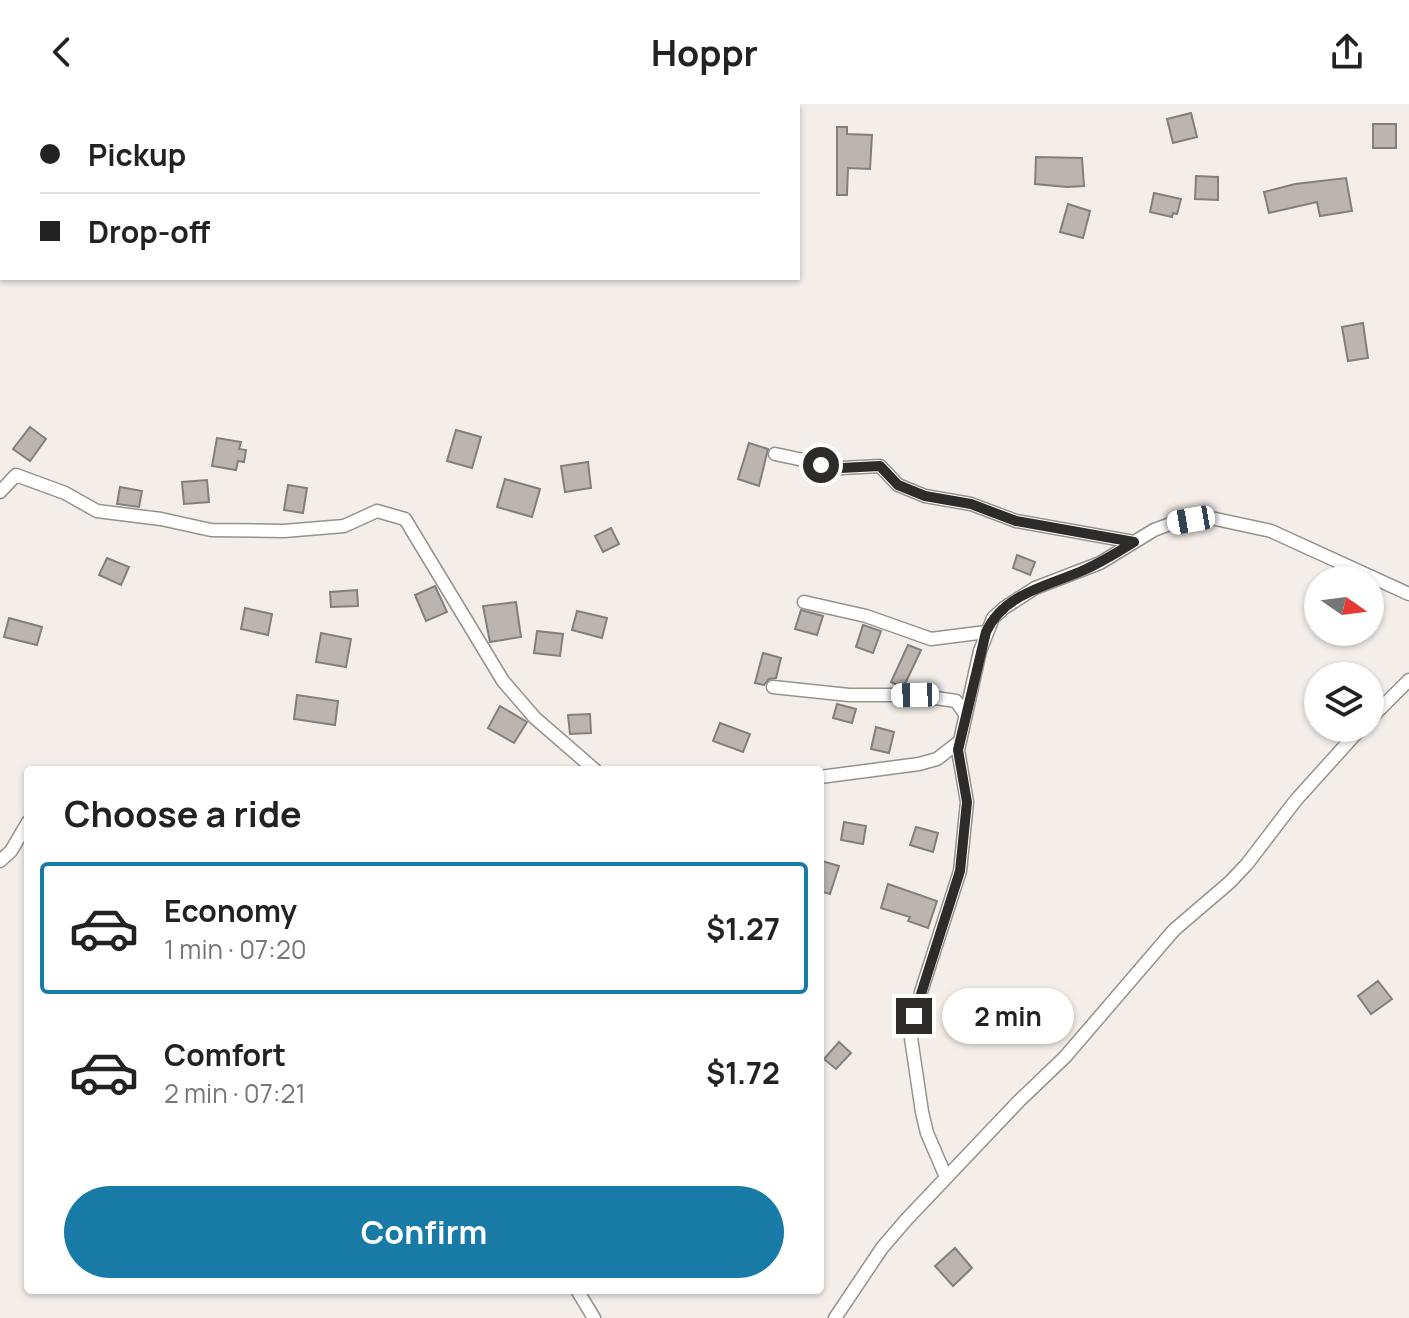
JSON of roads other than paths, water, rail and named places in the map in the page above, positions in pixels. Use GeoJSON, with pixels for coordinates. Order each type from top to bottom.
{"type":"FeatureCollection","features":[{"type":"Feature","properties":{"kind":"street"},"geometry":{"type":"LineString","coordinates":[[775,454],[841,468],[880,466],[898,485],[925,496],[971,504],[1016,521],[1134,542]]}},
{"type":"Feature","properties":{"kind":"street"},"geometry":{"type":"LineString","coordinates":[[0,492],[16,475],[65,493],[97,511],[161,519],[211,530],[284,531],[344,526],[377,511],[405,519],[503,681],[535,718],[590,766]]}},
{"type":"Feature","properties":{"kind":"street"},"geometry":{"type":"LineString","coordinates":[[946,1177],[927,1133],[911,1038],[914,1016],[953,896],[962,858],[967,802],[959,742],[986,632],[993,618],[1035,588],[1100,563],[1170,524],[1211,518],[1233,521],[1290,539],[1409,594]]}},
{"type":"Feature","properties":{"kind":"street"},"geometry":{"type":"LineString","coordinates":[[804,602],[866,616],[931,639],[986,632]]}},
{"type":"Feature","properties":{"kind":"street"},"geometry":{"type":"LineString","coordinates":[[1384,705],[1409,680]]}},
{"type":"Feature","properties":{"kind":"street"},"geometry":{"type":"LineString","coordinates":[[773,687],[849,695],[915,695],[956,701],[965,714]]}},
{"type":"Feature","properties":{"kind":"street"},"geometry":{"type":"LineString","coordinates":[[824,776],[919,764],[937,759],[959,742]]}},
{"type":"Feature","properties":{"kind":"street"},"geometry":{"type":"LineString","coordinates":[[835,1318],[882,1248],[946,1177],[1065,1057],[1174,930],[1247,864],[1304,791],[1348,742]]}},
{"type":"Feature","properties":{"kind":"street"},"geometry":{"type":"LineString","coordinates":[[0,861],[11,851],[24,829]]}},
{"type":"Feature","properties":{"kind":"street"},"geometry":{"type":"LineString","coordinates":[[579,1294],[594,1318]]}}]}
